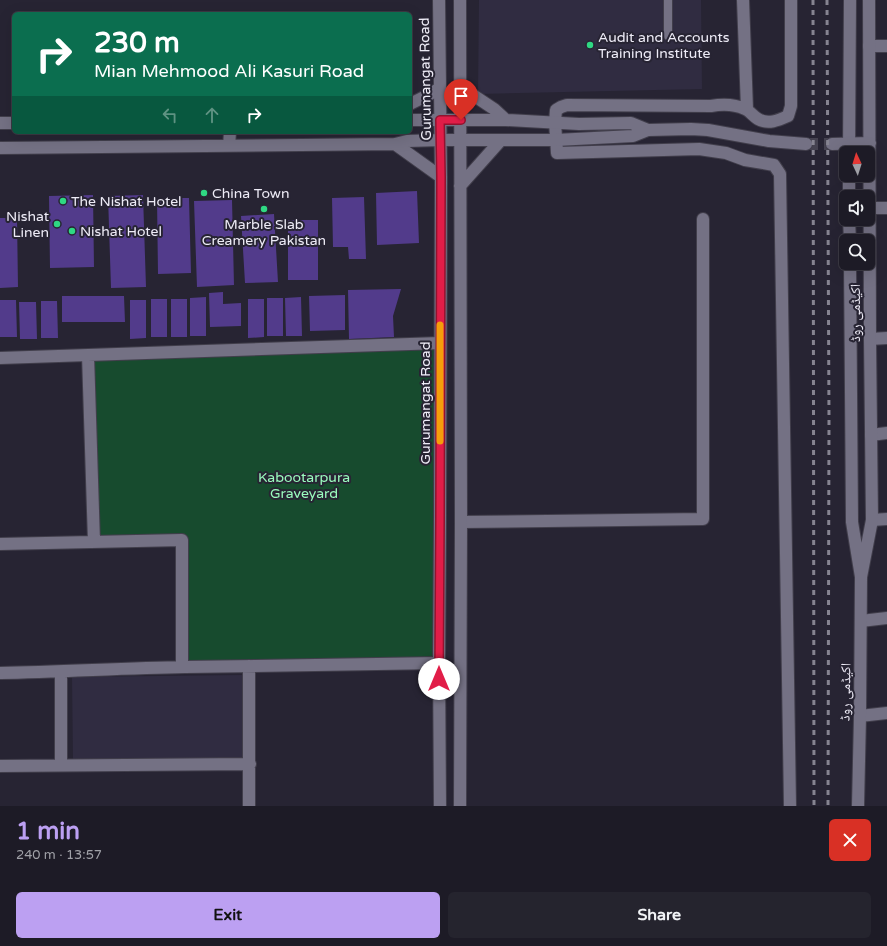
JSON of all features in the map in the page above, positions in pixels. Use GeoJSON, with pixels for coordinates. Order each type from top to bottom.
{"type":"FeatureCollection","features":[{"type":"Feature","properties":{"kind":"street","name":"Gurumangat Road"},"geometry":{"type":"LineString","coordinates":[[439,0],[441,177],[439,663],[440,806]]}},
{"type":"Feature","properties":{"kind":"street"},"geometry":{"type":"LineString","coordinates":[[460,0],[460,806]]}},
{"type":"Feature","properties":{"kind":"street"},"geometry":{"type":"LineString","coordinates":[[743,0],[747,109]]}},
{"type":"Feature","properties":{"kind":"street"},"geometry":{"type":"LineString","coordinates":[[790,806],[780,174],[774,165],[745,160],[726,153],[699,149],[557,153],[555,122],[556,110],[567,105],[711,106],[721,104],[734,105],[747,109],[758,119],[770,122],[788,116],[791,106],[791,0]]}},
{"type":"Feature","properties":{"kind":"street"},"geometry":{"type":"LineString","coordinates":[[849,146],[850,0]]}},
{"type":"Feature","properties":{"kind":"street","name":"اکیڈمی روڈ"},"geometry":{"type":"LineString","coordinates":[[869,0],[870,190]]}},
{"type":"Feature","properties":{"kind":"street"},"geometry":{"type":"LineString","coordinates":[[869,46],[887,46]]}},
{"type":"Feature","properties":{"kind":"street"},"geometry":{"type":"LineString","coordinates":[[460,87],[494,109],[506,120]]}},
{"type":"Feature","properties":{"kind":"street"},"geometry":{"type":"LineString","coordinates":[[412,103],[440,88]]}},
{"type":"Feature","properties":{"kind":"street"},"geometry":{"type":"LineString","coordinates":[[412,120],[506,120],[593,124],[631,123],[648,130]]}},
{"type":"Feature","properties":{"kind":"street"},"geometry":{"type":"LineString","coordinates":[[0,123],[12,123]]}},
{"type":"Feature","properties":{"kind":"street"},"geometry":{"type":"LineString","coordinates":[[0,148],[395,144],[440,140],[556,140],[633,136],[648,130],[691,129],[708,130],[768,141],[806,144]]}},
{"type":"Feature","properties":{"kind":"street"},"geometry":{"type":"LineString","coordinates":[[229,146],[230,134]]}},
{"type":"Feature","properties":{"kind":"street"},"geometry":{"type":"LineString","coordinates":[[460,186],[501,140]]}},
{"type":"Feature","properties":{"kind":"street"},"geometry":{"type":"LineString","coordinates":[[857,146],[870,143]]}},
{"type":"Feature","properties":{"kind":"street"},"geometry":{"type":"LineString","coordinates":[[395,144],[441,177]]}},
{"type":"Feature","properties":{"kind":"street"},"geometry":{"type":"LineString","coordinates":[[832,144],[840,146]]}},
{"type":"Feature","properties":{"kind":"street"},"geometry":{"type":"LineString","coordinates":[[875,208],[887,208]]}},
{"type":"Feature","properties":{"kind":"street"},"geometry":{"type":"LineString","coordinates":[[461,522],[703,519],[703,219]]}},
{"type":"Feature","properties":{"kind":"street","name":"اکیڈمی روڈ"},"geometry":{"type":"LineString","coordinates":[[858,806],[861,577],[872,520],[870,226]]}},
{"type":"Feature","properties":{"kind":"street","name":"اکیڈمی روڈ"},"geometry":{"type":"LineString","coordinates":[[850,270],[852,522],[861,577]]}},
{"type":"Feature","properties":{"kind":"street"},"geometry":{"type":"LineString","coordinates":[[870,339],[887,338]]}},
{"type":"Feature","properties":{"kind":"street"},"geometry":{"type":"LineString","coordinates":[[0,358],[440,343]]}},
{"type":"Feature","properties":{"kind":"street"},"geometry":{"type":"LineString","coordinates":[[88,356],[94,542]]}},
{"type":"Feature","properties":{"kind":"street"},"geometry":{"type":"LineString","coordinates":[[871,435],[887,434]]}},
{"type":"Feature","properties":{"kind":"street"},"geometry":{"type":"LineString","coordinates":[[872,520],[887,519]]}},
{"type":"Feature","properties":{"kind":"street"},"geometry":{"type":"LineString","coordinates":[[0,544],[182,540],[182,667]]}},
{"type":"Feature","properties":{"kind":"street"},"geometry":{"type":"LineString","coordinates":[[860,621],[887,618]]}},
{"type":"Feature","properties":{"kind":"street"},"geometry":{"type":"LineString","coordinates":[[0,673],[182,667],[439,663]]}},
{"type":"Feature","properties":{"kind":"street"},"geometry":{"type":"LineString","coordinates":[[249,666],[249,806]]}},
{"type":"Feature","properties":{"kind":"street"},"geometry":{"type":"LineString","coordinates":[[61,672],[61,765]]}},
{"type":"Feature","properties":{"kind":"street"},"geometry":{"type":"LineString","coordinates":[[860,716],[887,713]]}},
{"type":"Feature","properties":{"kind":"street"},"geometry":{"type":"LineString","coordinates":[[0,766],[250,764]]}},
{"type":"Feature","properties":{"kind":"lane"},"geometry":{"type":"LineString","coordinates":[[668,0],[668,36]]}},
{"type":"Feature","properties":{"kind":"shaded area","name":"Audit and Accounts Training Institute"},"geometry":{"type":"Polygon","coordinates":[[[479,0],[701,0],[702,89],[478,94],[479,0]]]}},
{"type":"Feature","properties":{"kind":"shaded area"},"geometry":{"type":"Polygon","coordinates":[[[243,675],[244,758],[73,760],[72,677],[243,675]]]}},
{"type":"Feature","properties":{"kind":"green space","name":"Kabootarpura Graveyard"},"geometry":{"type":"Polygon","coordinates":[[[438,347],[437,659],[184,663],[182,540],[94,542],[90,356],[438,347]]]}},
{"type":"Feature","properties":{"kind":"building"},"geometry":{"type":"Polygon","coordinates":[[[417,191],[419,243],[377,245],[376,193],[417,191]]]}},
{"type":"Feature","properties":{"kind":"building","name":"Nishat Hotel"},"geometry":{"type":"Polygon","coordinates":[[[93,195],[94,267],[50,268],[49,196],[93,195]]]}},
{"type":"Feature","properties":{"kind":"building"},"geometry":{"type":"Polygon","coordinates":[[[143,195],[146,287],[111,288],[108,196],[143,195]]]}},
{"type":"Feature","properties":{"kind":"building"},"geometry":{"type":"Polygon","coordinates":[[[364,197],[366,259],[349,259],[348,247],[333,247],[332,198],[364,197]]]}},
{"type":"Feature","properties":{"kind":"building"},"geometry":{"type":"Polygon","coordinates":[[[157,198],[189,198],[191,273],[158,274],[157,198]]]}},
{"type":"Feature","properties":{"kind":"building"},"geometry":{"type":"Polygon","coordinates":[[[232,200],[234,285],[197,287],[194,201],[232,200]]]}},
{"type":"Feature","properties":{"kind":"building"},"geometry":{"type":"Polygon","coordinates":[[[274,214],[278,282],[245,283],[241,216],[274,214]]]}},
{"type":"Feature","properties":{"kind":"building"},"geometry":{"type":"Polygon","coordinates":[[[0,218],[17,218],[18,287],[0,288],[0,218]]]}},
{"type":"Feature","properties":{"kind":"building"},"geometry":{"type":"Polygon","coordinates":[[[288,220],[318,220],[318,280],[288,280],[288,220]]]}},
{"type":"Feature","properties":{"kind":"building"},"geometry":{"type":"Polygon","coordinates":[[[401,289],[393,316],[394,337],[349,339],[348,290],[401,289]]]}},
{"type":"Feature","properties":{"kind":"building"},"geometry":{"type":"Polygon","coordinates":[[[223,292],[223,304],[241,303],[241,326],[210,327],[209,293],[223,292]]]}},
{"type":"Feature","properties":{"kind":"building"},"geometry":{"type":"Polygon","coordinates":[[[345,295],[345,330],[310,331],[309,296],[345,295]]]}},
{"type":"Feature","properties":{"kind":"building"},"geometry":{"type":"Polygon","coordinates":[[[62,296],[124,296],[125,322],[62,322],[62,296]]]}},
{"type":"Feature","properties":{"kind":"building"},"geometry":{"type":"Polygon","coordinates":[[[206,297],[206,336],[190,336],[190,298],[206,297]]]}},
{"type":"Feature","properties":{"kind":"building"},"geometry":{"type":"Polygon","coordinates":[[[301,297],[302,336],[286,336],[285,298],[301,297]]]}},
{"type":"Feature","properties":{"kind":"building"},"geometry":{"type":"Polygon","coordinates":[[[267,298],[283,298],[283,336],[267,336],[267,298]]]}},
{"type":"Feature","properties":{"kind":"building"},"geometry":{"type":"Polygon","coordinates":[[[151,299],[167,299],[167,337],[151,337],[151,299]]]}},
{"type":"Feature","properties":{"kind":"building"},"geometry":{"type":"Polygon","coordinates":[[[171,299],[187,299],[187,337],[171,337],[171,299]]]}},
{"type":"Feature","properties":{"kind":"building"},"geometry":{"type":"Polygon","coordinates":[[[248,299],[264,299],[264,337],[248,338],[248,299]]]}},
{"type":"Feature","properties":{"kind":"building"},"geometry":{"type":"Polygon","coordinates":[[[0,300],[16,300],[17,337],[0,337],[0,300]]]}},
{"type":"Feature","properties":{"kind":"building"},"geometry":{"type":"Polygon","coordinates":[[[130,300],[146,300],[146,338],[130,339],[130,300]]]}},
{"type":"Feature","properties":{"kind":"building"},"geometry":{"type":"Polygon","coordinates":[[[41,301],[57,301],[58,338],[41,338],[41,301]]]}},
{"type":"Feature","properties":{"kind":"building"},"geometry":{"type":"Polygon","coordinates":[[[19,302],[36,302],[37,339],[20,339],[19,302]]]}},
{"type":"Feature","properties":{"kind":"tunnel"},"geometry":{"type":"LineString","coordinates":[[806,144],[832,144]]}},
{"type":"Feature","properties":{"kind":"railway"},"geometry":{"type":"LineString","coordinates":[[813,0],[814,806]]}},
{"type":"Feature","properties":{"kind":"railway"},"geometry":{"type":"LineString","coordinates":[[827,0],[829,418],[828,806]]}},
{"type":"Feature","properties":{"kind":"slow traffic"},"geometry":{"type":"LineString","coordinates":[[440,325],[440,441]]}},
{"type":"Feature","properties":{"kind":"place","name":"Audit and Accounts Training Institute"},"geometry":{"type":"Point","coordinates":[590,45]}},
{"type":"Feature","properties":{"kind":"place","name":"China Town"},"geometry":{"type":"Point","coordinates":[204,193]}},
{"type":"Feature","properties":{"kind":"place","name":"The Nishat Hotel"},"geometry":{"type":"Point","coordinates":[63,201]}},
{"type":"Feature","properties":{"kind":"place","name":"Marble Slab Creamery Pakistan"},"geometry":{"type":"Point","coordinates":[264,209]}},
{"type":"Feature","properties":{"kind":"place","name":"Nishat Linen"},"geometry":{"type":"Point","coordinates":[57,224]}},
{"type":"Feature","properties":{"kind":"place","name":"Nishat Hotel"},"geometry":{"type":"Point","coordinates":[72,231]}},
{"type":"Feature","properties":{"kind":"route"},"geometry":{"type":"LineString","coordinates":[[439,679],[440,120],[461,120]]}}]}
